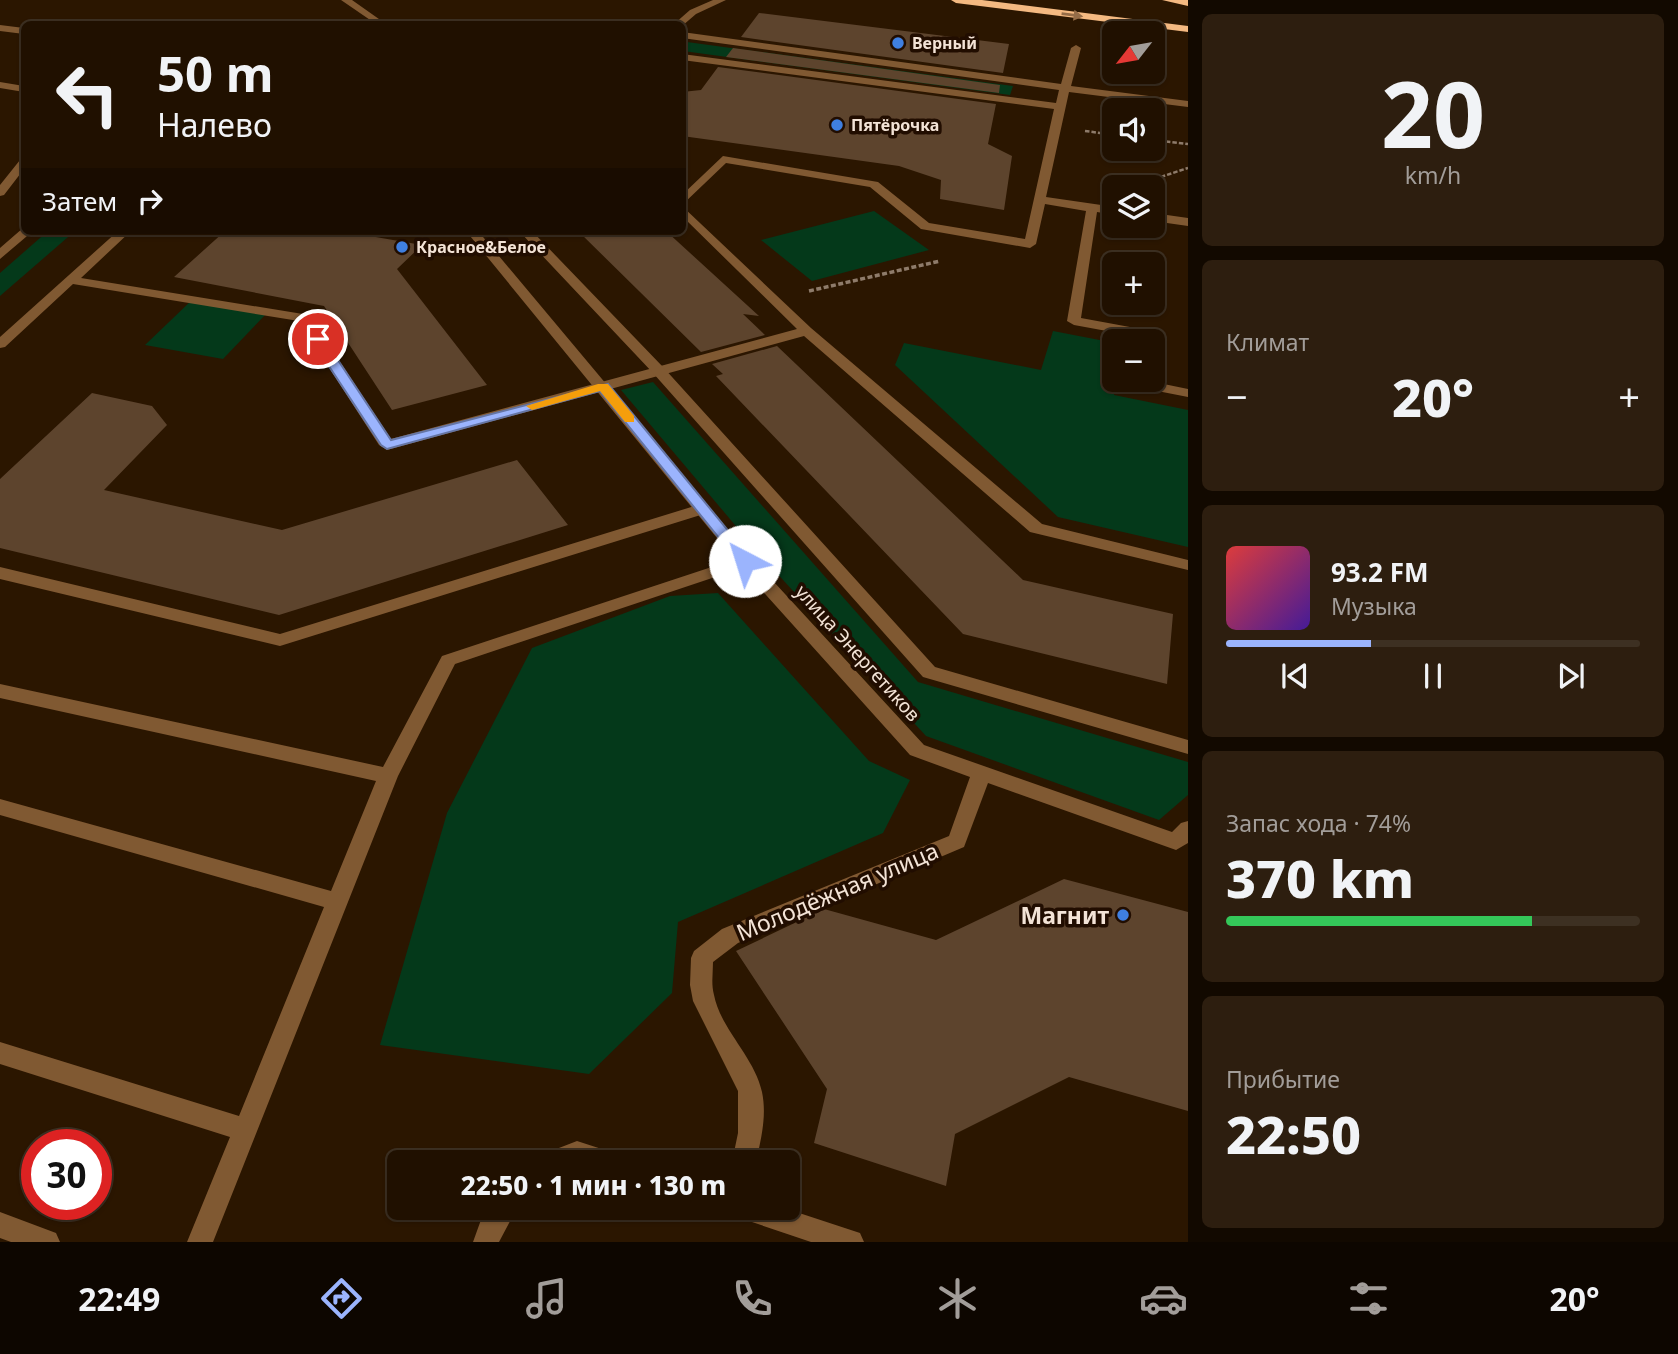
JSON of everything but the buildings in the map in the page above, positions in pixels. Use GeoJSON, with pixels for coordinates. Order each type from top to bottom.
{"type":"FeatureCollection","features":[{"type":"Feature","properties":{"kind":"highway"},"geometry":{"type":"LineString","coordinates":[[956,0],[1188,29]]}},
{"type":"Feature","properties":{"kind":"highway"},"geometry":{"type":"LineString","coordinates":[[1167,0],[1188,3]]}},
{"type":"Feature","properties":{"kind":"street"},"geometry":{"type":"LineString","coordinates":[[346,0],[378,21]]}},
{"type":"Feature","properties":{"kind":"street"},"geometry":{"type":"LineString","coordinates":[[691,0],[694,12]]}},
{"type":"Feature","properties":{"kind":"street"},"geometry":{"type":"LineString","coordinates":[[683,21],[694,12],[721,0]]}},
{"type":"Feature","properties":{"kind":"street"},"geometry":{"type":"LineString","coordinates":[[0,28],[21,31]]}},
{"type":"Feature","properties":{"kind":"street"},"geometry":{"type":"LineString","coordinates":[[686,36],[1188,104]]}},
{"type":"Feature","properties":{"kind":"street"},"geometry":{"type":"LineString","coordinates":[[686,198],[723,159],[874,184],[925,226],[1030,244],[1076,48]]}},
{"type":"Feature","properties":{"kind":"street"},"geometry":{"type":"LineString","coordinates":[[686,58],[1060,107]]}},
{"type":"Feature","properties":{"kind":"street"},"geometry":{"type":"LineString","coordinates":[[0,85],[21,88]]}},
{"type":"Feature","properties":{"kind":"street"},"geometry":{"type":"LineString","coordinates":[[0,193],[21,166]]}},
{"type":"Feature","properties":{"kind":"street"},"geometry":{"type":"LineString","coordinates":[[1042,200],[1102,209]]}},
{"type":"Feature","properties":{"kind":"street"},"geometry":{"type":"LineString","coordinates":[[1092,208],[1074,321],[1119,329]]}},
{"type":"Feature","properties":{"kind":"street"},"geometry":{"type":"LineString","coordinates":[[686,213],[806,331],[1036,528],[1188,565]]}},
{"type":"Feature","properties":{"kind":"street"},"geometry":{"type":"LineString","coordinates":[[1165,219],[1188,222]]}},
{"type":"Feature","properties":{"kind":"street"},"geometry":{"type":"LineString","coordinates":[[0,255],[22,235]]}},
{"type":"Feature","properties":{"kind":"street"},"geometry":{"type":"LineString","coordinates":[[0,344],[121,235]]}},
{"type":"Feature","properties":{"kind":"street","name":"улица Энергетиков"},"geometry":{"type":"LineString","coordinates":[[475,235],[745,561],[916,750],[1176,842],[1188,829]]}},
{"type":"Feature","properties":{"kind":"street"},"geometry":{"type":"LineString","coordinates":[[529,235],[658,370],[929,672],[1188,747]]}},
{"type":"Feature","properties":{"kind":"street"},"geometry":{"type":"LineString","coordinates":[[70,280],[304,318],[387,445],[806,331]]}},
{"type":"Feature","properties":{"kind":"street"},"geometry":{"type":"LineString","coordinates":[[1165,389],[1188,393]]}},
{"type":"Feature","properties":{"kind":"street"},"geometry":{"type":"LineString","coordinates":[[0,573],[280,640],[701,509]]}},
{"type":"Feature","properties":{"kind":"street"},"geometry":{"type":"LineString","coordinates":[[200,1242],[388,776],[448,660],[745,561]]}},
{"type":"Feature","properties":{"kind":"street"},"geometry":{"type":"LineString","coordinates":[[0,691],[388,776]]}},
{"type":"Feature","properties":{"kind":"street","name":"Молодёжная улица"},"geometry":{"type":"LineString","coordinates":[[747,1150],[753,1130],[753,1101],[742,1069],[703,999],[702,958],[730,936],[957,841],[981,774]]}},
{"type":"Feature","properties":{"kind":"street"},"geometry":{"type":"LineString","coordinates":[[0,807],[337,902]]}},
{"type":"Feature","properties":{"kind":"street"},"geometry":{"type":"LineString","coordinates":[[0,1053],[244,1130]]}},
{"type":"Feature","properties":{"kind":"street"},"geometry":{"type":"LineString","coordinates":[[486,1242],[495,1220]]}},
{"type":"Feature","properties":{"kind":"street"},"geometry":{"type":"LineString","coordinates":[[783,1220],[851,1242]]}},
{"type":"Feature","properties":{"kind":"street"},"geometry":{"type":"LineString","coordinates":[[0,1225],[47,1242]]}},
{"type":"Feature","properties":{"kind":"path"},"geometry":{"type":"LineString","coordinates":[[1165,142],[1188,145]]}},
{"type":"Feature","properties":{"kind":"path"},"geometry":{"type":"LineString","coordinates":[[1165,176],[1188,168]]}},
{"type":"Feature","properties":{"kind":"path"},"geometry":{"type":"LineString","coordinates":[[823,287],[944,260]]}},
{"type":"Feature","properties":{"kind":"green space"},"geometry":{"type":"Polygon","coordinates":[[[687,42],[1013,86],[1010,95],[686,51],[687,42]]]}},
{"type":"Feature","properties":{"kind":"green space"},"geometry":{"type":"Polygon","coordinates":[[[874,211],[929,250],[812,281],[761,240],[874,211]]]}},
{"type":"Feature","properties":{"kind":"green space"},"geometry":{"type":"Polygon","coordinates":[[[43,235],[70,235],[0,296],[0,273],[43,235]]]}},
{"type":"Feature","properties":{"kind":"green space"},"geometry":{"type":"Polygon","coordinates":[[[193,299],[268,312],[223,359],[145,345],[193,299]]]}},
{"type":"Feature","properties":{"kind":"green space"},"geometry":{"type":"Polygon","coordinates":[[[1053,331],[1102,340],[1102,392],[1115,392],[1114,395],[1188,410],[1188,547],[1058,517],[895,365],[904,343],[1041,370],[1053,331]]]}},
{"type":"Feature","properties":{"kind":"green space"},"geometry":{"type":"Polygon","coordinates":[[[653,382],[918,682],[1188,762],[1188,795],[1159,820],[926,736],[762,557],[621,390],[653,382]]]}},
{"type":"Feature","properties":{"kind":"green space"},"geometry":{"type":"Polygon","coordinates":[[[718,593],[869,761],[910,780],[883,833],[678,922],[672,993],[589,1074],[380,1045],[447,813],[532,648],[670,596],[718,593]]]}},
{"type":"Feature","properties":{"kind":"slow traffic"},"geometry":{"type":"LineString","coordinates":[[532,406],[603,387],[629,419]]}},
{"type":"Feature","properties":{"kind":"place","name":"Верный"},"geometry":{"type":"Point","coordinates":[898,43]}},
{"type":"Feature","properties":{"kind":"place","name":"Пятёрочка"},"geometry":{"type":"Point","coordinates":[837,125]}},
{"type":"Feature","properties":{"kind":"place","name":"Красное&Белое"},"geometry":{"type":"Point","coordinates":[402,247]}},
{"type":"Feature","properties":{"kind":"place","name":"Магнит"},"geometry":{"type":"Point","coordinates":[1123,915]}},
{"type":"Feature","properties":{"kind":"route"},"geometry":{"type":"LineString","coordinates":[[318,339],[387,445],[603,387],[745,561]]}}]}
